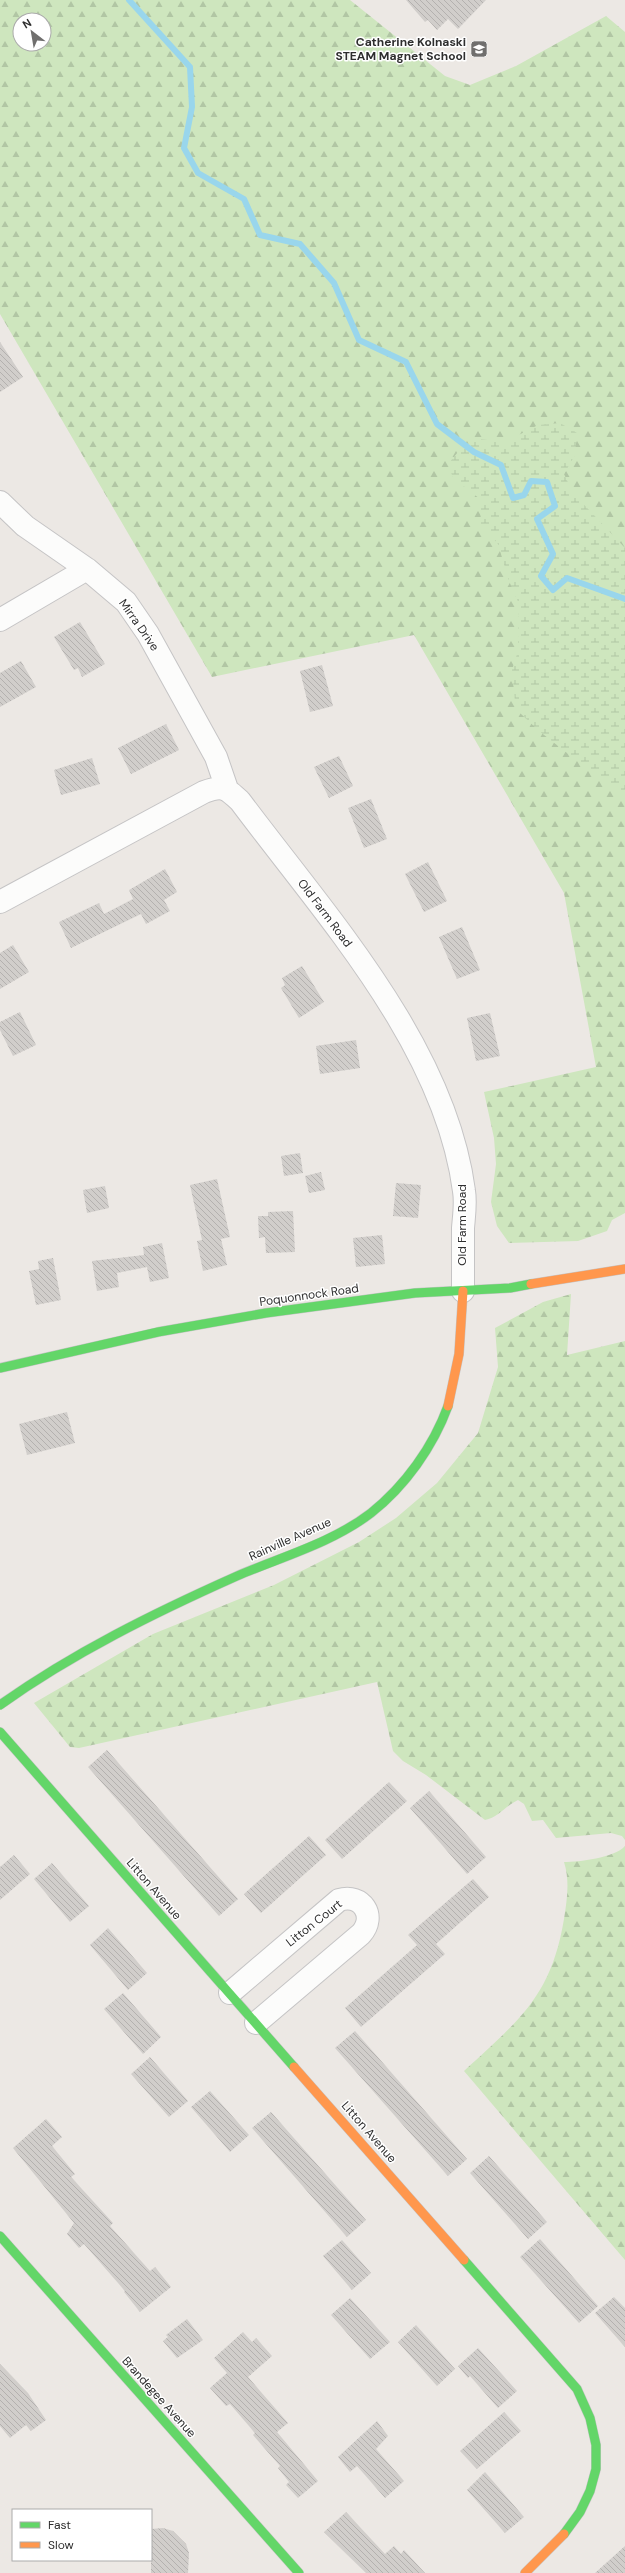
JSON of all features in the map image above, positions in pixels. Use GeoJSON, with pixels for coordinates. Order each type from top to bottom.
{"type":"FeatureCollection","features":[{"type":"Feature","properties":{"kind":"street","name":"Mirra Drive"},"geometry":{"type":"LineString","coordinates":[[0,502],[25,526],[87,569],[126,602],[148,634],[216,757],[227,789]]}},
{"type":"Feature","properties":{"kind":"street"},"geometry":{"type":"LineString","coordinates":[[0,620],[87,569]]}},
{"type":"Feature","properties":{"kind":"street"},"geometry":{"type":"LineString","coordinates":[[0,902],[204,792],[217,787],[227,789]]}},
{"type":"Feature","properties":{"kind":"street","name":"Old Farm Road"},"geometry":{"type":"LineString","coordinates":[[227,789],[240,801],[350,945],[396,1015],[441,1104],[457,1152],[465,1193],[463,1291]]}},
{"type":"Feature","properties":{"kind":"street","name":"Poquonnock Road"},"geometry":{"type":"LineString","coordinates":[[0,1368],[158,1332],[266,1313],[414,1293],[510,1288],[625,1269]]}},
{"type":"Feature","properties":{"kind":"street","name":"Rainville Avenue"},"geometry":{"type":"LineString","coordinates":[[0,1706],[18,1692],[100,1643],[234,1578],[343,1528],[368,1514],[387,1498],[414,1468],[434,1433],[452,1392],[462,1332],[463,1291]]}},
{"type":"Feature","properties":{"kind":"street","name":"Litton Avenue"},"geometry":{"type":"LineString","coordinates":[[0,1732],[559,2367],[583,2400],[594,2432],[597,2449],[595,2475],[590,2494],[573,2526],[561,2540],[525,2573]]}},
{"type":"Feature","properties":{"kind":"street","name":"Litton Court"},"geometry":{"type":"LineString","coordinates":[[230,1993],[339,1900],[352,1898],[363,1904],[367,1910],[368,1923],[361,1934],[256,2023]]}},
{"type":"Feature","properties":{"kind":"street","name":"Brandegee Avenue"},"geometry":{"type":"LineString","coordinates":[[0,2236],[299,2573]]}},
{"type":"Feature","properties":{"kind":"green space"},"geometry":{"type":"Polygon","coordinates":[[[0,0],[350,0],[445,76],[470,85],[516,66],[606,16],[625,32],[625,1213],[612,1220],[607,1231],[578,1241],[509,1243],[497,1226],[491,1202],[496,1164],[494,1138],[484,1092],[596,1067],[564,893],[414,635],[212,677],[0,314],[0,0]]]}},
{"type":"Feature","properties":{"kind":"green space"},"geometry":{"type":"Polygon","coordinates":[[[560,423],[577,433],[575,455],[564,474],[573,493],[625,548],[625,794],[599,778],[539,731],[520,713],[515,702],[512,670],[518,651],[519,604],[509,581],[498,544],[481,524],[480,499],[453,478],[448,464],[463,446],[479,439],[505,442],[538,425],[560,423]]]}},
{"type":"Feature","properties":{"kind":"green space"},"geometry":{"type":"Polygon","coordinates":[[[571,1294],[567,1355],[625,1341],[625,1840],[622,1836],[611,1833],[556,1838],[543,1820],[532,1821],[524,1804],[518,1800],[494,1817],[485,1820],[426,1775],[403,1761],[393,1751],[377,1682],[79,1748],[70,1747],[34,1703],[153,1634],[274,1585],[359,1542],[396,1518],[437,1483],[478,1433],[498,1367],[495,1328],[543,1302],[571,1294]]]}},
{"type":"Feature","properties":{"kind":"green space"},"geometry":{"type":"Polygon","coordinates":[[[625,1846],[625,2260],[464,2071],[501,2037],[530,2005],[551,1968],[558,1946],[566,1905],[567,1876],[564,1862],[587,1860],[613,1854],[625,1846]]]}},
{"type":"Feature","properties":{"kind":"building"},"geometry":{"type":"Polygon","coordinates":[[[406,0],[486,0],[458,29],[448,19],[437,30],[428,20],[425,22],[406,0]]]}},
{"type":"Feature","properties":{"kind":"building"},"geometry":{"type":"Polygon","coordinates":[[[0,342],[23,377],[0,392],[0,342]]]}},
{"type":"Feature","properties":{"kind":"building"},"geometry":{"type":"Polygon","coordinates":[[[80,622],[105,664],[82,677],[78,668],[74,670],[54,637],[80,622]]]}},
{"type":"Feature","properties":{"kind":"building"},"geometry":{"type":"Polygon","coordinates":[[[21,661],[36,687],[0,707],[0,673],[21,661]]]}},
{"type":"Feature","properties":{"kind":"building"},"geometry":{"type":"Polygon","coordinates":[[[322,665],[333,706],[310,712],[300,671],[322,665]]]}},
{"type":"Feature","properties":{"kind":"building"},"geometry":{"type":"Polygon","coordinates":[[[166,724],[179,750],[131,774],[118,748],[166,724]]]}},
{"type":"Feature","properties":{"kind":"building"},"geometry":{"type":"Polygon","coordinates":[[[339,756],[353,786],[329,798],[314,767],[339,756]]]}},
{"type":"Feature","properties":{"kind":"building"},"geometry":{"type":"Polygon","coordinates":[[[92,758],[100,784],[61,795],[54,770],[92,758]]]}},
{"type":"Feature","properties":{"kind":"building"},"geometry":{"type":"Polygon","coordinates":[[[371,799],[387,839],[364,848],[348,808],[371,799]]]}},
{"type":"Feature","properties":{"kind":"building"},"geometry":{"type":"Polygon","coordinates":[[[428,862],[447,901],[424,912],[405,874],[428,862]]]}},
{"type":"Feature","properties":{"kind":"building"},"geometry":{"type":"Polygon","coordinates":[[[165,869],[177,892],[164,900],[170,911],[146,924],[141,914],[71,948],[59,922],[99,903],[104,914],[133,899],[129,890],[165,869]]]}},
{"type":"Feature","properties":{"kind":"building"},"geometry":{"type":"Polygon","coordinates":[[[462,927],[480,970],[457,979],[439,937],[462,927]]]}},
{"type":"Feature","properties":{"kind":"building"},"geometry":{"type":"Polygon","coordinates":[[[13,945],[29,972],[0,989],[0,953],[13,945]]]}},
{"type":"Feature","properties":{"kind":"building"},"geometry":{"type":"Polygon","coordinates":[[[302,966],[324,1002],[299,1018],[281,988],[285,985],[282,978],[302,966]]]}},
{"type":"Feature","properties":{"kind":"building"},"geometry":{"type":"Polygon","coordinates":[[[20,1012],[36,1045],[13,1056],[0,1030],[0,1022],[20,1012]]]}},
{"type":"Feature","properties":{"kind":"building"},"geometry":{"type":"Polygon","coordinates":[[[490,1013],[500,1056],[476,1061],[467,1018],[490,1013]]]}},
{"type":"Feature","properties":{"kind":"building"},"geometry":{"type":"Polygon","coordinates":[[[356,1040],[360,1068],[320,1074],[316,1046],[356,1040]]]}},
{"type":"Feature","properties":{"kind":"building"},"geometry":{"type":"Polygon","coordinates":[[[300,1153],[303,1173],[284,1176],[281,1156],[300,1153]]]}},
{"type":"Feature","properties":{"kind":"building"},"geometry":{"type":"Polygon","coordinates":[[[321,1172],[325,1190],[309,1193],[305,1176],[321,1172]]]}},
{"type":"Feature","properties":{"kind":"building"},"geometry":{"type":"Polygon","coordinates":[[[217,1179],[230,1237],[221,1239],[227,1265],[203,1271],[197,1241],[202,1240],[190,1185],[217,1179]]]}},
{"type":"Feature","properties":{"kind":"building"},"geometry":{"type":"Polygon","coordinates":[[[396,1183],[421,1185],[418,1218],[393,1216],[396,1183]]]}},
{"type":"Feature","properties":{"kind":"building"},"geometry":{"type":"Polygon","coordinates":[[[105,1186],[109,1208],[87,1213],[83,1190],[105,1186]]]}},
{"type":"Feature","properties":{"kind":"building"},"geometry":{"type":"Polygon","coordinates":[[[293,1211],[295,1252],[266,1253],[265,1237],[259,1238],[258,1216],[268,1216],[268,1212],[293,1211]]]}},
{"type":"Feature","properties":{"kind":"building"},"geometry":{"type":"Polygon","coordinates":[[[382,1235],[385,1264],[356,1267],[353,1238],[382,1235]]]}},
{"type":"Feature","properties":{"kind":"building"},"geometry":{"type":"Polygon","coordinates":[[[162,1243],[169,1278],[150,1282],[147,1267],[117,1273],[119,1287],[97,1291],[92,1261],[144,1255],[143,1247],[162,1243]]]}},
{"type":"Feature","properties":{"kind":"building"},"geometry":{"type":"Polygon","coordinates":[[[53,1258],[61,1300],[36,1305],[29,1271],[39,1269],[38,1261],[53,1258]]]}},
{"type":"Feature","properties":{"kind":"building"},"geometry":{"type":"Polygon","coordinates":[[[67,1412],[75,1443],[27,1455],[19,1424],[67,1412]]]}},
{"type":"Feature","properties":{"kind":"building"},"geometry":{"type":"Polygon","coordinates":[[[107,1750],[238,1899],[219,1916],[88,1767],[107,1750]]]}},
{"type":"Feature","properties":{"kind":"building"},"geometry":{"type":"Polygon","coordinates":[[[389,1782],[407,1801],[342,1859],[325,1840],[389,1782]]]}},
{"type":"Feature","properties":{"kind":"building"},"geometry":{"type":"Polygon","coordinates":[[[429,1791],[486,1857],[467,1874],[410,1808],[429,1791]]]}},
{"type":"Feature","properties":{"kind":"building"},"geometry":{"type":"Polygon","coordinates":[[[309,1836],[326,1855],[261,1913],[244,1894],[309,1836]]]}},
{"type":"Feature","properties":{"kind":"building"},"geometry":{"type":"Polygon","coordinates":[[[14,1855],[30,1874],[0,1900],[0,1867],[14,1855]]]}},
{"type":"Feature","properties":{"kind":"building"},"geometry":{"type":"Polygon","coordinates":[[[52,1863],[89,1906],[70,1922],[34,1879],[52,1863]]]}},
{"type":"Feature","properties":{"kind":"building"},"geometry":{"type":"Polygon","coordinates":[[[473,1879],[489,1897],[436,1944],[445,1954],[361,2027],[345,2008],[417,1945],[408,1935],[473,1879]]]}},
{"type":"Feature","properties":{"kind":"building"},"geometry":{"type":"Polygon","coordinates":[[[108,1928],[147,1973],[128,1990],[90,1945],[108,1928]]]}},
{"type":"Feature","properties":{"kind":"building"},"geometry":{"type":"Polygon","coordinates":[[[123,1993],[161,2037],[143,2054],[104,2009],[123,1993]]]}},
{"type":"Feature","properties":{"kind":"building"},"geometry":{"type":"Polygon","coordinates":[[[355,2031],[467,2159],[448,2176],[335,2048],[355,2031]]]}},
{"type":"Feature","properties":{"kind":"building"},"geometry":{"type":"Polygon","coordinates":[[[150,2057],[188,2101],[169,2117],[131,2074],[150,2057]]]}},
{"type":"Feature","properties":{"kind":"building"},"geometry":{"type":"Polygon","coordinates":[[[210,2091],[249,2135],[230,2152],[191,2107],[210,2091]]]}},
{"type":"Feature","properties":{"kind":"building"},"geometry":{"type":"Polygon","coordinates":[[[271,2112],[366,2220],[347,2237],[252,2128],[271,2112]]]}},
{"type":"Feature","properties":{"kind":"building"},"geometry":{"type":"Polygon","coordinates":[[[46,2119],[62,2137],[52,2146],[75,2174],[71,2177],[113,2223],[110,2226],[150,2271],[155,2267],[171,2287],[140,2312],[124,2292],[125,2291],[84,2244],[79,2248],[67,2234],[74,2223],[13,2148],[46,2119]]]}},
{"type":"Feature","properties":{"kind":"building"},"geometry":{"type":"Polygon","coordinates":[[[489,2156],[547,2222],[528,2239],[470,2173],[489,2156]]]}},
{"type":"Feature","properties":{"kind":"building"},"geometry":{"type":"Polygon","coordinates":[[[540,2239],[598,2306],[579,2323],[520,2257],[540,2239]]]}},
{"type":"Feature","properties":{"kind":"building"},"geometry":{"type":"Polygon","coordinates":[[[342,2240],[371,2273],[352,2290],[323,2256],[342,2240]]]}},
{"type":"Feature","properties":{"kind":"building"},"geometry":{"type":"Polygon","coordinates":[[[614,2297],[625,2308],[625,2347],[595,2313],[614,2297]]]}},
{"type":"Feature","properties":{"kind":"building"},"geometry":{"type":"Polygon","coordinates":[[[350,2298],[390,2342],[370,2359],[331,2315],[350,2298]]]}},
{"type":"Feature","properties":{"kind":"building"},"geometry":{"type":"Polygon","coordinates":[[[187,2319],[203,2340],[177,2358],[163,2341],[168,2337],[166,2335],[187,2319]]]}},
{"type":"Feature","properties":{"kind":"building"},"geometry":{"type":"Polygon","coordinates":[[[416,2325],[455,2369],[437,2386],[398,2342],[416,2325]]]}},
{"type":"Feature","properties":{"kind":"building"},"geometry":{"type":"Polygon","coordinates":[[[243,2332],[252,2342],[256,2338],[272,2356],[248,2377],[288,2423],[277,2432],[318,2481],[298,2498],[286,2485],[289,2482],[278,2468],[280,2466],[253,2435],[255,2433],[230,2404],[226,2406],[210,2388],[227,2373],[214,2358],[243,2332]]]}},
{"type":"Feature","properties":{"kind":"building"},"geometry":{"type":"Polygon","coordinates":[[[478,2348],[517,2391],[498,2408],[470,2376],[468,2378],[458,2366],[478,2348]]]}},
{"type":"Feature","properties":{"kind":"building"},"geometry":{"type":"Polygon","coordinates":[[[0,2364],[28,2393],[46,2420],[31,2431],[26,2425],[10,2438],[0,2426],[0,2364]]]}},
{"type":"Feature","properties":{"kind":"building"},"geometry":{"type":"Polygon","coordinates":[[[504,2412],[521,2431],[477,2469],[460,2451],[504,2412]]]}},
{"type":"Feature","properties":{"kind":"building"},"geometry":{"type":"Polygon","coordinates":[[[377,2421],[388,2436],[376,2449],[404,2481],[385,2498],[357,2466],[350,2472],[338,2457],[377,2421]]]}},
{"type":"Feature","properties":{"kind":"building"},"geometry":{"type":"Polygon","coordinates":[[[485,2472],[524,2517],[505,2533],[467,2490],[485,2472]]]}},
{"type":"Feature","properties":{"kind":"building"},"geometry":{"type":"Polygon","coordinates":[[[346,2512],[385,2554],[394,2546],[401,2554],[404,2550],[425,2573],[366,2573],[324,2532],[346,2512]]]}},
{"type":"Feature","properties":{"kind":"building"},"geometry":{"type":"Polygon","coordinates":[[[163,2528],[173,2531],[186,2544],[189,2553],[188,2573],[151,2573],[152,2529],[163,2528]]]}},
{"type":"Feature","properties":{"kind":"building"},"geometry":{"type":"Polygon","coordinates":[[[625,2546],[625,2573],[595,2573],[625,2546]]]}},
{"type":"Feature","properties":{"kind":"waterway"},"geometry":{"type":"LineString","coordinates":[[129,0],[190,67],[192,107],[184,148],[198,173],[244,199],[260,235],[300,244],[334,283],[359,340],[406,362],[437,424],[474,452],[501,465],[513,498],[524,495],[531,481],[547,482],[555,506],[537,519],[553,554],[541,576],[553,590],[567,578],[625,599]]}},
{"type":"Feature","properties":{"kind":"traffic: fast"},"geometry":{"type":"LineString","coordinates":[[0,1368],[158,1332],[266,1313],[415,1293],[510,1288],[531,1284]]}},
{"type":"Feature","properties":{"kind":"traffic: fast"},"geometry":{"type":"LineString","coordinates":[[0,1705],[56,1668],[145,1619],[237,1576],[306,1549],[356,1524],[371,1513],[395,1491],[417,1465],[442,1421],[448,1406]]}},
{"type":"Feature","properties":{"kind":"traffic: fast"},"geometry":{"type":"LineString","coordinates":[[0,1732],[294,2067]]}},
{"type":"Feature","properties":{"kind":"traffic: fast"},"geometry":{"type":"LineString","coordinates":[[0,2236],[299,2573]]}},
{"type":"Feature","properties":{"kind":"traffic: fast"},"geometry":{"type":"LineString","coordinates":[[464,2260],[577,2389],[590,2418],[596,2445],[596,2469],[590,2491],[580,2512],[564,2534]]}},
{"type":"Feature","properties":{"kind":"traffic: slow"},"geometry":{"type":"LineString","coordinates":[[531,1284],[625,1269]]}},
{"type":"Feature","properties":{"kind":"traffic: slow"},"geometry":{"type":"LineString","coordinates":[[448,1406],[459,1354],[463,1291]]}},
{"type":"Feature","properties":{"kind":"traffic: slow"},"geometry":{"type":"LineString","coordinates":[[294,2067],[464,2260]]}},
{"type":"Feature","properties":{"kind":"traffic: slow"},"geometry":{"type":"LineString","coordinates":[[525,2573],[564,2534]]}},
{"type":"Feature","properties":{"kind":"place","name":"Catherine Kolnaski STEAM Magnet School"},"geometry":{"type":"Point","coordinates":[479,49]}}]}
